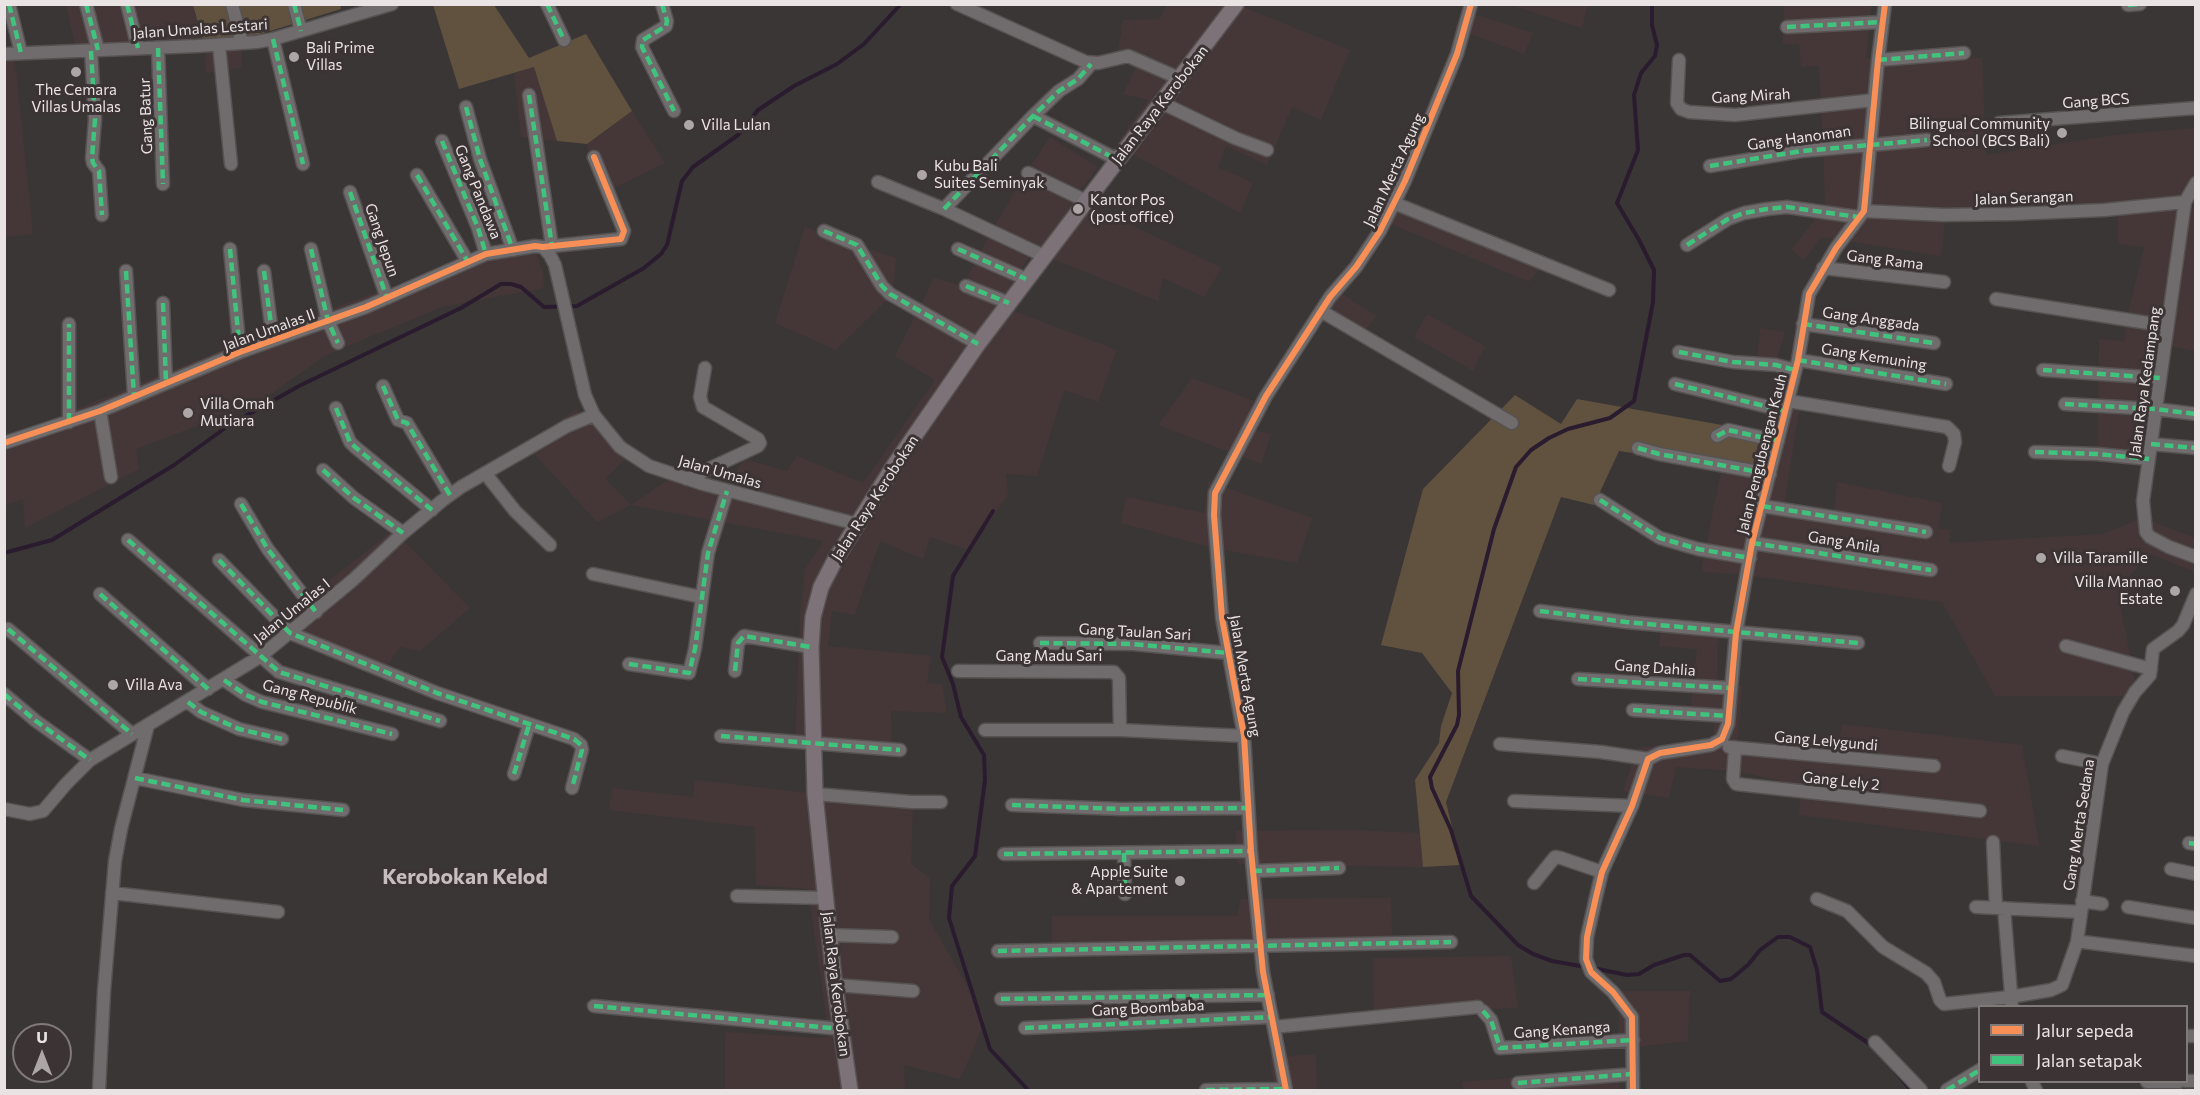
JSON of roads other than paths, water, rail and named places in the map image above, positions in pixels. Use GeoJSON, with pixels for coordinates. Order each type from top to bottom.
{"type":"FeatureCollection","features":[{"type":"Feature","properties":{"kind":"main road","name":"Jalan Raya Kerobokan"},"geometry":{"type":"LineString","coordinates":[[850,1090],[825,898],[812,742],[811,647],[815,609],[821,587],[895,464],[978,344],[1236,4]]}},
{"type":"Feature","properties":{"kind":"street"},"geometry":{"type":"LineString","coordinates":[[9,4],[21,53]]}},
{"type":"Feature","properties":{"kind":"street"},"geometry":{"type":"LineString","coordinates":[[86,4],[95,51],[92,158],[93,164],[99,171],[102,214]]}},
{"type":"Feature","properties":{"kind":"street"},"geometry":{"type":"LineString","coordinates":[[127,4],[138,48]]}},
{"type":"Feature","properties":{"kind":"street"},"geometry":{"type":"LineString","coordinates":[[232,4],[242,43]]}},
{"type":"Feature","properties":{"kind":"street"},"geometry":{"type":"LineString","coordinates":[[294,4],[301,31]]}},
{"type":"Feature","properties":{"kind":"street","name":"Jalan Umalas Lestari"},"geometry":{"type":"LineString","coordinates":[[4,54],[242,43],[273,39],[392,4]]}},
{"type":"Feature","properties":{"kind":"street"},"geometry":{"type":"LineString","coordinates":[[547,4],[564,40]]}},
{"type":"Feature","properties":{"kind":"street"},"geometry":{"type":"LineString","coordinates":[[662,4],[667,21],[666,26],[643,40],[642,47],[674,111]]}},
{"type":"Feature","properties":{"kind":"street"},"geometry":{"type":"LineString","coordinates":[[957,4],[1091,64]]}},
{"type":"Feature","properties":{"kind":"street","name":"Jalan Merta Agung"},"geometry":{"type":"LineString","coordinates":[[1286,1090],[1261,946],[1251,851],[1244,735],[1222,618],[1214,515],[1215,493],[1266,396],[1321,311],[1368,250],[1394,203],[1457,54],[1466,29],[1471,4]]}},
{"type":"Feature","properties":{"kind":"street","name":"Jalan Pengubengan Kauh"},"geometry":{"type":"LineString","coordinates":[[1717,742],[1722,739],[1725,732],[1736,633],[1749,558],[1787,406],[1809,294],[1823,268],[1861,214],[1885,4]]}},
{"type":"Feature","properties":{"kind":"street"},"geometry":{"type":"LineString","coordinates":[[1787,27],[1883,22]]}},
{"type":"Feature","properties":{"kind":"street"},"geometry":{"type":"LineString","coordinates":[[273,39],[303,164]]}},
{"type":"Feature","properties":{"kind":"street"},"geometry":{"type":"LineString","coordinates":[[219,45],[231,164]]}},
{"type":"Feature","properties":{"kind":"street","name":"Gang Batur"},"geometry":{"type":"LineString","coordinates":[[158,48],[164,184]]}},
{"type":"Feature","properties":{"kind":"street"},"geometry":{"type":"LineString","coordinates":[[1878,60],[1964,53]]}},
{"type":"Feature","properties":{"kind":"street"},"geometry":{"type":"LineString","coordinates":[[944,209],[1032,116],[1059,91],[1078,79],[1091,64],[1124,56],[1181,79]]}},
{"type":"Feature","properties":{"kind":"street","name":"Gang Mirah"},"geometry":{"type":"LineString","coordinates":[[1679,60],[1677,103],[1681,109],[1689,112],[1750,114],[1874,100]]}},
{"type":"Feature","properties":{"kind":"street"},"geometry":{"type":"LineString","coordinates":[[529,95],[548,247],[555,265],[585,395],[594,415]]}},
{"type":"Feature","properties":{"kind":"street"},"geometry":{"type":"LineString","coordinates":[[1162,103],[1235,138],[1267,150]]}},
{"type":"Feature","properties":{"kind":"street"},"geometry":{"type":"LineString","coordinates":[[466,107],[480,159],[513,250]]}},
{"type":"Feature","properties":{"kind":"street","name":"Gang BCS"},"geometry":{"type":"LineString","coordinates":[[1999,123],[2196,108]]}},
{"type":"Feature","properties":{"kind":"street"},"geometry":{"type":"LineString","coordinates":[[1032,116],[1118,160]]}},
{"type":"Feature","properties":{"kind":"street","name":"Gang Hanoman"},"geometry":{"type":"LineString","coordinates":[[1710,166],[1784,153],[1869,143],[1927,140]]}},
{"type":"Feature","properties":{"kind":"street","name":"Gang Pandawa"},"geometry":{"type":"LineString","coordinates":[[441,141],[478,228],[486,254]]}},
{"type":"Feature","properties":{"kind":"street","name":"Jalan Umalas II"},"geometry":{"type":"LineString","coordinates":[[4,443],[100,411],[240,352],[387,298],[486,254],[535,246],[548,247],[621,239],[624,231],[594,157]]}},
{"type":"Feature","properties":{"kind":"street"},"geometry":{"type":"LineString","coordinates":[[1028,173],[1086,201]]}},
{"type":"Feature","properties":{"kind":"street"},"geometry":{"type":"LineString","coordinates":[[417,175],[468,262]]}},
{"type":"Feature","properties":{"kind":"street"},"geometry":{"type":"LineString","coordinates":[[878,182],[944,209],[1044,256]]}},
{"type":"Feature","properties":{"kind":"street","name":"Jalan Raya Kedampang"},"geometry":{"type":"LineString","coordinates":[[2196,183],[2185,202],[2143,501],[2146,532],[2150,537],[2196,557]]}},
{"type":"Feature","properties":{"kind":"street","name":"Gang Jepun"},"geometry":{"type":"LineString","coordinates":[[350,192],[387,298]]}},
{"type":"Feature","properties":{"kind":"street","name":"Jalan Serangan"},"geometry":{"type":"LineString","coordinates":[[1687,245],[1728,219],[1743,213],[1787,207],[1861,214],[1944,215],[2104,210],[2185,202]]}},
{"type":"Feature","properties":{"kind":"street"},"geometry":{"type":"LineString","coordinates":[[1394,203],[1609,290]]}},
{"type":"Feature","properties":{"kind":"street"},"geometry":{"type":"LineString","coordinates":[[824,231],[857,245],[882,286],[890,294],[978,344]]}},
{"type":"Feature","properties":{"kind":"street"},"geometry":{"type":"LineString","coordinates":[[230,249],[240,352]]}},
{"type":"Feature","properties":{"kind":"street"},"geometry":{"type":"LineString","coordinates":[[311,249],[328,321],[338,343]]}},
{"type":"Feature","properties":{"kind":"street"},"geometry":{"type":"LineString","coordinates":[[958,249],[1026,279]]}},
{"type":"Feature","properties":{"kind":"street","name":"Gang Rama"},"geometry":{"type":"LineString","coordinates":[[1823,268],[1944,282]]}},
{"type":"Feature","properties":{"kind":"street"},"geometry":{"type":"LineString","coordinates":[[126,271],[134,396]]}},
{"type":"Feature","properties":{"kind":"street"},"geometry":{"type":"LineString","coordinates":[[264,271],[273,340]]}},
{"type":"Feature","properties":{"kind":"street"},"geometry":{"type":"LineString","coordinates":[[966,286],[1009,303]]}},
{"type":"Feature","properties":{"kind":"street"},"geometry":{"type":"LineString","coordinates":[[1996,299],[2167,326]]}},
{"type":"Feature","properties":{"kind":"street"},"geometry":{"type":"LineString","coordinates":[[163,303],[166,382]]}},
{"type":"Feature","properties":{"kind":"street"},"geometry":{"type":"LineString","coordinates":[[1321,311],[1512,423]]}},
{"type":"Feature","properties":{"kind":"street"},"geometry":{"type":"LineString","coordinates":[[69,324],[69,422]]}},
{"type":"Feature","properties":{"kind":"street","name":"Gang Anggada"},"geometry":{"type":"LineString","coordinates":[[1803,324],[1934,343]]}},
{"type":"Feature","properties":{"kind":"street","name":"Gang Kemuning"},"geometry":{"type":"LineString","coordinates":[[1679,352],[1733,362],[1796,365],[1946,384]]}},
{"type":"Feature","properties":{"kind":"street"},"geometry":{"type":"LineString","coordinates":[[687,479],[758,446],[760,443],[758,439],[703,407],[700,397],[705,368]]}},
{"type":"Feature","properties":{"kind":"street"},"geometry":{"type":"LineString","coordinates":[[2043,370],[2160,378]]}},
{"type":"Feature","properties":{"kind":"street"},"geometry":{"type":"LineString","coordinates":[[1675,384],[1787,406],[1947,428],[1954,434],[1955,442],[1949,466]]}},
{"type":"Feature","properties":{"kind":"street"},"geometry":{"type":"LineString","coordinates":[[383,386],[398,420],[407,423],[450,495]]}},
{"type":"Feature","properties":{"kind":"street"},"geometry":{"type":"LineString","coordinates":[[2065,404],[2156,409],[2196,414]]}},
{"type":"Feature","properties":{"kind":"street"},"geometry":{"type":"LineString","coordinates":[[336,408],[350,442],[432,510]]}},
{"type":"Feature","properties":{"kind":"street"},"geometry":{"type":"LineString","coordinates":[[100,411],[111,477]]}},
{"type":"Feature","properties":{"kind":"street","name":"Jalan Umalas I"},"geometry":{"type":"LineString","coordinates":[[4,809],[30,814],[43,811],[90,760],[261,656],[316,612],[403,533],[450,495],[567,426],[594,415]]}},
{"type":"Feature","properties":{"kind":"street","name":"Jalan Umalas"},"geometry":{"type":"LineString","coordinates":[[594,415],[620,447],[649,466],[727,491],[857,524]]}},
{"type":"Feature","properties":{"kind":"street"},"geometry":{"type":"LineString","coordinates":[[1717,436],[1733,430],[1778,441]]}},
{"type":"Feature","properties":{"kind":"street"},"geometry":{"type":"LineString","coordinates":[[2151,444],[2196,448]]}},
{"type":"Feature","properties":{"kind":"street"},"geometry":{"type":"LineString","coordinates":[[1638,448],[1659,454],[1770,474]]}},
{"type":"Feature","properties":{"kind":"street"},"geometry":{"type":"LineString","coordinates":[[2035,452],[2097,454],[2149,459]]}},
{"type":"Feature","properties":{"kind":"street"},"geometry":{"type":"LineString","coordinates":[[323,470],[354,498],[403,533]]}},
{"type":"Feature","properties":{"kind":"street"},"geometry":{"type":"LineString","coordinates":[[485,473],[515,511],[550,545]]}},
{"type":"Feature","properties":{"kind":"street"},"geometry":{"type":"LineString","coordinates":[[629,664],[689,673],[695,649],[708,553],[727,491]]}},
{"type":"Feature","properties":{"kind":"street"},"geometry":{"type":"LineString","coordinates":[[1600,500],[1660,538],[1698,549],[1749,558]]}},
{"type":"Feature","properties":{"kind":"street"},"geometry":{"type":"LineString","coordinates":[[241,504],[267,548],[316,612]]}},
{"type":"Feature","properties":{"kind":"street"},"geometry":{"type":"LineString","coordinates":[[1762,506],[1926,532]]}},
{"type":"Feature","properties":{"kind":"street"},"geometry":{"type":"LineString","coordinates":[[128,540],[279,672],[440,721]]}},
{"type":"Feature","properties":{"kind":"street","name":"Gang Anila"},"geometry":{"type":"LineString","coordinates":[[1752,543],[1931,570]]}},
{"type":"Feature","properties":{"kind":"street"},"geometry":{"type":"LineString","coordinates":[[219,560],[290,633],[437,693],[574,739],[581,745],[582,750],[572,788]]}},
{"type":"Feature","properties":{"kind":"street"},"geometry":{"type":"LineString","coordinates":[[592,574],[701,597]]}},
{"type":"Feature","properties":{"kind":"street"},"geometry":{"type":"LineString","coordinates":[[100,594],[208,689]]}},
{"type":"Feature","properties":{"kind":"street","name":"Gang Merta Sedana"},"geometry":{"type":"LineString","coordinates":[[1818,899],[1847,910],[1883,947],[1926,973],[1934,982],[1938,997],[1943,1003],[2011,1002],[2062,985],[2078,942],[2102,764],[2123,712],[2135,692],[2147,680],[2151,669],[2153,649],[2183,625],[2196,594]]}},
{"type":"Feature","properties":{"kind":"street"},"geometry":{"type":"LineString","coordinates":[[1540,611],[1626,622],[1858,643]]}},
{"type":"Feature","properties":{"kind":"street"},"geometry":{"type":"LineString","coordinates":[[8,629],[132,734]]}},
{"type":"Feature","properties":{"kind":"street"},"geometry":{"type":"LineString","coordinates":[[735,670],[738,643],[744,636],[811,647]]}},
{"type":"Feature","properties":{"kind":"street","name":"Gang Taulan Sari"},"geometry":{"type":"LineString","coordinates":[[1040,643],[1133,644],[1228,653]]}},
{"type":"Feature","properties":{"kind":"street"},"geometry":{"type":"LineString","coordinates":[[2066,646],[2151,669]]}},
{"type":"Feature","properties":{"kind":"street","name":"Gang Madu Sari"},"geometry":{"type":"LineString","coordinates":[[958,671],[1114,672],[1119,678],[1120,730]]}},
{"type":"Feature","properties":{"kind":"street","name":"Gang Dahlia"},"geometry":{"type":"LineString","coordinates":[[1578,679],[1730,688]]}},
{"type":"Feature","properties":{"kind":"street","name":"Gang Republik"},"geometry":{"type":"LineString","coordinates":[[224,680],[246,695],[262,702],[392,734]]}},
{"type":"Feature","properties":{"kind":"street"},"geometry":{"type":"LineString","coordinates":[[4,694],[36,721],[90,760]]}},
{"type":"Feature","properties":{"kind":"street"},"geometry":{"type":"LineString","coordinates":[[188,702],[201,712],[239,729],[282,739]]}},
{"type":"Feature","properties":{"kind":"street"},"geometry":{"type":"LineString","coordinates":[[1633,710],[1728,716]]}},
{"type":"Feature","properties":{"kind":"street"},"geometry":{"type":"LineString","coordinates":[[99,1090],[112,893],[121,829],[148,725]]}},
{"type":"Feature","properties":{"kind":"street"},"geometry":{"type":"LineString","coordinates":[[514,774],[529,725]]}},
{"type":"Feature","properties":{"kind":"street"},"geometry":{"type":"LineString","coordinates":[[985,730],[1120,730],[1244,735]]}},
{"type":"Feature","properties":{"kind":"street"},"geometry":{"type":"LineString","coordinates":[[722,736],[900,750]]}},
{"type":"Feature","properties":{"kind":"street"},"geometry":{"type":"LineString","coordinates":[[1500,744],[1601,752],[1648,759],[1660,753],[1711,745],[1717,742]]}},
{"type":"Feature","properties":{"kind":"street","name":"Gang Lelygundi"},"geometry":{"type":"LineString","coordinates":[[1717,742],[1722,746],[1735,748],[1934,766]]}},
{"type":"Feature","properties":{"kind":"street","name":"Gang Lely 2"},"geometry":{"type":"LineString","coordinates":[[1735,748],[1733,779],[1736,784],[1980,811]]}},
{"type":"Feature","properties":{"kind":"street"},"geometry":{"type":"LineString","coordinates":[[2062,756],[2102,764]]}},
{"type":"Feature","properties":{"kind":"street"},"geometry":{"type":"LineString","coordinates":[[1633,1090],[1631,1014],[1613,992],[1589,969],[1587,937],[1602,872],[1632,806],[1648,759]]}},
{"type":"Feature","properties":{"kind":"street"},"geometry":{"type":"LineString","coordinates":[[135,778],[243,800],[343,810]]}},
{"type":"Feature","properties":{"kind":"street"},"geometry":{"type":"LineString","coordinates":[[815,794],[912,802],[941,802]]}},
{"type":"Feature","properties":{"kind":"street"},"geometry":{"type":"LineString","coordinates":[[1514,801],[1632,806]]}},
{"type":"Feature","properties":{"kind":"street"},"geometry":{"type":"LineString","coordinates":[[1012,805],[1121,809],[1248,808]]}},
{"type":"Feature","properties":{"kind":"street"},"geometry":{"type":"LineString","coordinates":[[1993,842],[2011,1002]]}},
{"type":"Feature","properties":{"kind":"street"},"geometry":{"type":"LineString","coordinates":[[1004,854],[1251,851]]}},
{"type":"Feature","properties":{"kind":"street"},"geometry":{"type":"LineString","coordinates":[[1124,853],[1125,894]]}},
{"type":"Feature","properties":{"kind":"street"},"geometry":{"type":"LineString","coordinates":[[1534,883],[1555,857],[1602,872]]}},
{"type":"Feature","properties":{"kind":"street"},"geometry":{"type":"LineString","coordinates":[[1253,871],[1340,868]]}},
{"type":"Feature","properties":{"kind":"street"},"geometry":{"type":"LineString","coordinates":[[2171,869],[2196,874]]}},
{"type":"Feature","properties":{"kind":"street"},"geometry":{"type":"LineString","coordinates":[[112,893],[278,912]]}},
{"type":"Feature","properties":{"kind":"street"},"geometry":{"type":"LineString","coordinates":[[737,896],[825,898]]}},
{"type":"Feature","properties":{"kind":"street"},"geometry":{"type":"LineString","coordinates":[[2082,906],[2103,904]]}},
{"type":"Feature","properties":{"kind":"street","name":"Gang Merta Sedana"},"geometry":{"type":"LineString","coordinates":[[1977,907],[2082,906]]}},
{"type":"Feature","properties":{"kind":"street"},"geometry":{"type":"LineString","coordinates":[[2128,907],[2196,918]]}},
{"type":"Feature","properties":{"kind":"street"},"geometry":{"type":"LineString","coordinates":[[829,934],[892,937]]}},
{"type":"Feature","properties":{"kind":"street"},"geometry":{"type":"LineString","coordinates":[[998,951],[1450,942]]}},
{"type":"Feature","properties":{"kind":"street"},"geometry":{"type":"LineString","coordinates":[[2084,942],[2196,956]]}},
{"type":"Feature","properties":{"kind":"street"},"geometry":{"type":"LineString","coordinates":[[836,986],[914,991]]}},
{"type":"Feature","properties":{"kind":"street"},"geometry":{"type":"LineString","coordinates":[[1001,999],[1268,995]]}},
{"type":"Feature","properties":{"kind":"street"},"geometry":{"type":"LineString","coordinates":[[594,1006],[841,1029]]}},
{"type":"Feature","properties":{"kind":"street","name":"Gang Kenanga"},"geometry":{"type":"LineString","coordinates":[[1480,1009],[1495,1029],[1500,1048],[1633,1040]]}},
{"type":"Feature","properties":{"kind":"street","name":"Gang Boombaba"},"geometry":{"type":"LineString","coordinates":[[1025,1028],[1273,1022],[1480,1009]]}},
{"type":"Feature","properties":{"kind":"street"},"geometry":{"type":"LineString","coordinates":[[1875,1042],[1921,1090]]}},
{"type":"Feature","properties":{"kind":"street"},"geometry":{"type":"LineString","coordinates":[[1947,1090],[1978,1071]]}},
{"type":"Feature","properties":{"kind":"street"},"geometry":{"type":"LineString","coordinates":[[1518,1083],[1633,1074]]}},
{"type":"Feature","properties":{"kind":"street"},"geometry":{"type":"LineString","coordinates":[[1206,1090],[1286,1090]]}},
{"type":"Feature","properties":{"kind":"waterway"},"geometry":{"type":"LineString","coordinates":[[4,553],[52,540],[174,465],[228,426],[299,386],[461,308],[501,284],[521,287],[544,307],[577,306],[644,268],[661,254],[667,245],[682,181],[693,167],[738,135],[758,110],[794,86],[837,64],[864,44],[901,4]]}},
{"type":"Feature","properties":{"kind":"waterway"},"geometry":{"type":"LineString","coordinates":[[1586,967],[1552,961],[1518,945],[1471,896],[1451,830],[1432,788],[1430,777],[1457,725],[1459,715],[1458,671],[1494,529],[1516,467],[1531,450],[1549,438],[1568,429],[1610,418],[1634,401],[1653,302],[1654,270],[1617,203],[1638,150],[1634,95],[1641,73],[1655,56],[1657,45],[1652,25],[1652,4]]}},
{"type":"Feature","properties":{"kind":"waterway"},"geometry":{"type":"LineString","coordinates":[[993,511],[953,576],[942,657],[953,684],[961,717],[984,755],[985,780],[975,856],[952,886],[949,918],[990,1049],[1028,1090]]}},
{"type":"Feature","properties":{"kind":"waterway"},"geometry":{"type":"LineString","coordinates":[[1593,968],[1627,975],[1639,974],[1654,965],[1690,955],[1720,981],[1731,979],[1748,965],[1760,950],[1778,937],[1790,937],[1810,947],[1817,970],[1822,1012],[1871,1045]]}},
{"type":"Feature","properties":{"kind":"waterway"},"geometry":{"type":"LineString","coordinates":[[1894,1070],[1911,1090]]}},
{"type":"Feature","properties":{"kind":"place","name":"Bali Prime Villas"},"geometry":{"type":"Point","coordinates":[294,57]}},
{"type":"Feature","properties":{"kind":"place","name":"The Cemara Villas Umalas"},"geometry":{"type":"Point","coordinates":[76,72]}},
{"type":"Feature","properties":{"kind":"place","name":"Villa Lulan"},"geometry":{"type":"Point","coordinates":[689,125]}},
{"type":"Feature","properties":{"kind":"place","name":"Bilingual Community School (BCS Bali)"},"geometry":{"type":"Point","coordinates":[2062,133]}},
{"type":"Feature","properties":{"kind":"place","name":"Kubu Bali Suites Seminyak"},"geometry":{"type":"Point","coordinates":[922,175]}},
{"type":"Feature","properties":{"kind":"place","name":"Kantor Pos (post office)"},"geometry":{"type":"Point","coordinates":[1078,209]}},
{"type":"Feature","properties":{"kind":"place","name":"Villa Omah Mutiara"},"geometry":{"type":"Point","coordinates":[188,413]}},
{"type":"Feature","properties":{"kind":"place","name":"Villa Taramille"},"geometry":{"type":"Point","coordinates":[2041,558]}},
{"type":"Feature","properties":{"kind":"place","name":"Villa Mannao Estate"},"geometry":{"type":"Point","coordinates":[2175,591]}},
{"type":"Feature","properties":{"kind":"place","name":"Villa Ava"},"geometry":{"type":"Point","coordinates":[113,685]}},
{"type":"Feature","properties":{"kind":"place","name":"Apple Suite & Apartement"},"geometry":{"type":"Point","coordinates":[1180,881]}},
{"type":"Feature","properties":{"kind":"district","name":"Kerobokan Kelod"},"geometry":{"type":"Point","coordinates":[465,877]}}]}
